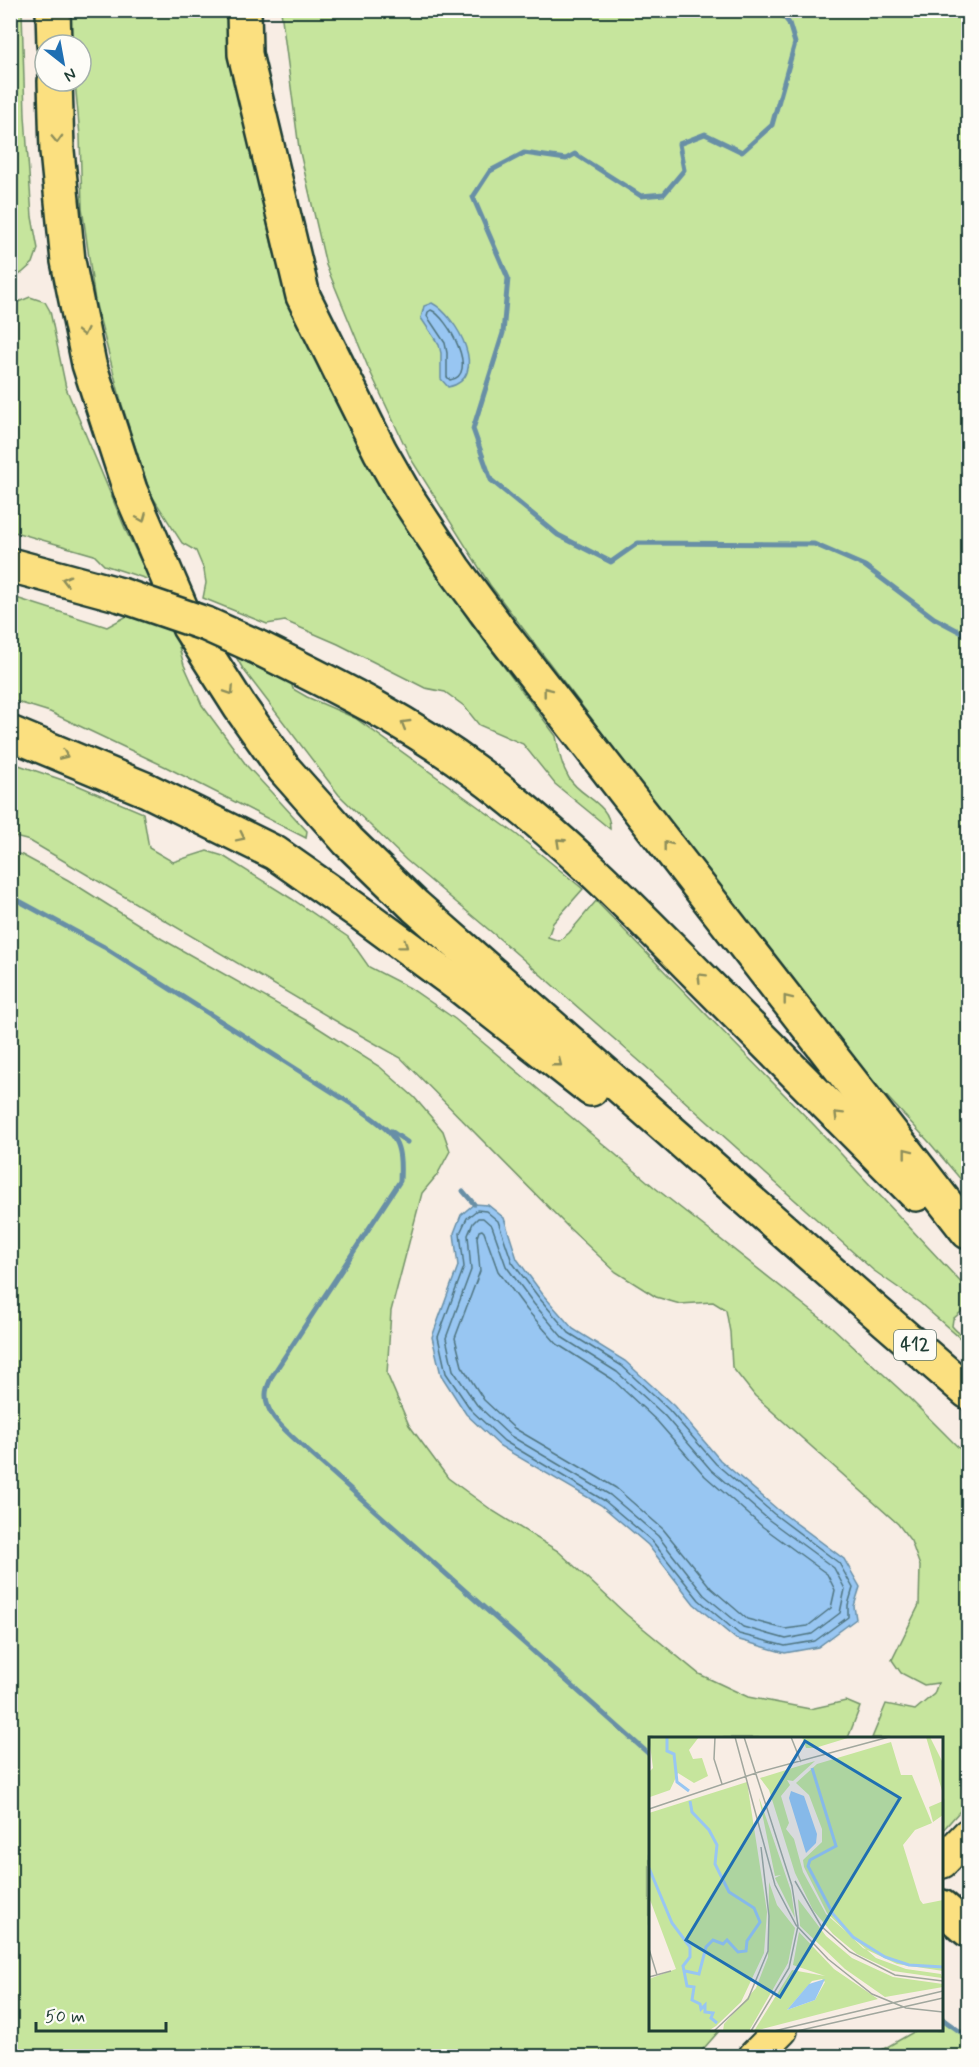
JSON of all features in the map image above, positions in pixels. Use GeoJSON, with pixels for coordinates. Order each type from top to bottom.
{"type":"FeatureCollection","features":[{"type":"Feature","properties":{"kind":"highway"},"geometry":{"type":"LineString","coordinates":[[53,10],[54,33]]}},
{"type":"Feature","properties":{"kind":"highway"},"geometry":{"type":"LineString","coordinates":[[244,10],[245,54],[303,296],[380,451],[404,493],[454,569],[503,635],[969,1232]]}},
{"type":"Feature","properties":{"kind":"highway"},"geometry":{"type":"LineString","coordinates":[[55,93],[57,151],[68,261],[89,364],[130,490],[189,627],[240,707],[284,769],[348,841],[415,906],[861,1299]]}},
{"type":"Feature","properties":{"kind":"highway"},"geometry":{"type":"LineString","coordinates":[[10,565],[121,595],[206,624],[257,646],[364,699],[412,727],[478,773],[549,831],[647,924],[969,1246]]}},
{"type":"Feature","properties":{"kind":"highway"},"geometry":{"type":"LineString","coordinates":[[10,733],[147,790],[275,853],[461,987],[861,1299]]}},
{"type":"Feature","properties":{"kind":"highway","name":"412"},"geometry":{"type":"LineString","coordinates":[[861,1299],[969,1392]]}},
{"type":"Feature","properties":{"kind":"highway"},"geometry":{"type":"LineString","coordinates":[[943,1908],[969,1930]]}},
{"type":"Feature","properties":{"kind":"main road"},"geometry":{"type":"LineString","coordinates":[[943,1861],[969,1835]]}},
{"type":"Feature","properties":{"kind":"main road"},"geometry":{"type":"LineString","coordinates":[[755,2056],[780,2031]]}},
{"type":"Feature","properties":{"kind":"green space"},"geometry":{"type":"Polygon","coordinates":[[[10,11],[22,11],[25,116],[32,217],[38,249],[33,263],[11,280],[10,11]]]}},
{"type":"Feature","properties":{"kind":"green space"},"geometry":{"type":"Polygon","coordinates":[[[70,11],[230,11],[238,94],[273,250],[324,381],[389,502],[471,623],[556,736],[566,773],[574,785],[606,813],[610,829],[555,784],[523,744],[479,725],[464,706],[445,692],[425,688],[338,644],[285,621],[267,624],[203,598],[206,583],[204,570],[196,551],[182,543],[150,493],[122,405],[95,301],[82,207],[76,93],[93,93],[93,33],[71,33],[70,11]]]}},
{"type":"Feature","properties":{"kind":"green space"},"geometry":{"type":"Polygon","coordinates":[[[281,11],[968,11],[968,1188],[852,1059],[718,892],[592,719],[490,585],[411,459],[368,367],[326,265],[299,148],[281,11]]]}},
{"type":"Feature","properties":{"kind":"green space"},"geometry":{"type":"Polygon","coordinates":[[[30,297],[45,302],[50,311],[66,388],[127,533],[150,580],[104,565],[94,555],[11,531],[11,305],[30,297]]]}},
{"type":"Feature","properties":{"kind":"green space"},"geometry":{"type":"Polygon","coordinates":[[[10,596],[107,627],[127,616],[174,629],[184,665],[202,705],[247,766],[307,831],[306,838],[166,767],[50,712],[11,700],[10,596]]]}},
{"type":"Feature","properties":{"kind":"green space"},"geometry":{"type":"Polygon","coordinates":[[[232,650],[289,675],[293,689],[355,718],[516,834],[583,889],[553,923],[548,937],[559,941],[569,933],[596,901],[815,1126],[968,1290],[968,1306],[953,1319],[952,1326],[963,1334],[968,1333],[968,1345],[920,1303],[873,1270],[652,1072],[406,860],[339,795],[243,669],[232,650]]]}},
{"type":"Feature","properties":{"kind":"green space"},"geometry":{"type":"Polygon","coordinates":[[[10,762],[77,785],[143,813],[149,848],[173,862],[207,851],[223,856],[292,899],[348,937],[369,967],[410,988],[455,1019],[654,1187],[832,1327],[909,1398],[968,1457],[968,1802],[943,1830],[943,1737],[872,1737],[886,1704],[915,1710],[934,1694],[938,1683],[924,1685],[901,1673],[892,1660],[919,1605],[920,1566],[911,1541],[898,1524],[755,1396],[732,1367],[726,1310],[713,1302],[680,1304],[656,1297],[616,1272],[570,1229],[401,1058],[30,841],[11,836],[10,762]]]}},
{"type":"Feature","properties":{"kind":"green space"},"geometry":{"type":"Polygon","coordinates":[[[11,852],[22,855],[68,880],[162,939],[309,1022],[380,1067],[414,1097],[443,1131],[450,1151],[437,1175],[422,1193],[391,1311],[387,1374],[409,1425],[448,1478],[493,1511],[558,1551],[627,1615],[699,1674],[748,1697],[810,1709],[846,1701],[860,1707],[848,1737],[649,1737],[649,2031],[719,2031],[697,2056],[11,2056],[11,852]]]}},
{"type":"Feature","properties":{"kind":"green space"},"geometry":{"type":"Polygon","coordinates":[[[943,2017],[968,2040],[968,2056],[871,2056],[915,2031],[943,2031],[943,2017]]]}},
{"type":"Feature","properties":{"kind":"water"},"geometry":{"type":"Polygon","coordinates":[[[432,303],[451,320],[466,346],[467,372],[461,381],[448,387],[441,379],[439,345],[421,318],[424,306],[432,303]]]}},
{"type":"Feature","properties":{"kind":"water"},"geometry":{"type":"Polygon","coordinates":[[[474,1204],[488,1205],[504,1218],[517,1259],[544,1296],[573,1329],[625,1361],[674,1406],[720,1460],[777,1509],[844,1559],[860,1587],[854,1606],[856,1619],[818,1647],[785,1653],[736,1639],[694,1604],[648,1545],[601,1505],[500,1446],[466,1414],[441,1375],[432,1337],[458,1266],[454,1233],[461,1215],[474,1204]]]}},
{"type":"Feature","properties":{"kind":"waterway"},"geometry":{"type":"LineString","coordinates":[[778,10],[789,23],[795,43],[772,125],[742,152],[705,134],[679,144],[684,170],[664,194],[641,196],[575,154],[566,159],[524,153],[490,171],[473,197],[508,278],[503,333],[473,429],[491,480],[558,535],[611,562],[638,543],[814,544],[865,566],[934,618],[968,636]]}},
{"type":"Feature","properties":{"kind":"waterway"},"geometry":{"type":"LineString","coordinates":[[10,896],[104,947],[364,1112],[390,1133],[395,1140],[400,1157],[400,1181],[272,1376],[266,1392],[269,1409],[278,1422],[301,1445],[649,1754]]}},
{"type":"Feature","properties":{"kind":"waterway"},"geometry":{"type":"LineString","coordinates":[[391,1131],[407,1142]]}},
{"type":"Feature","properties":{"kind":"waterway"},"geometry":{"type":"LineString","coordinates":[[463,1191],[474,1204]]}},
{"type":"Feature","properties":{"kind":"waterway"},"geometry":{"type":"LineString","coordinates":[[943,2020],[968,2037]]}}]}
